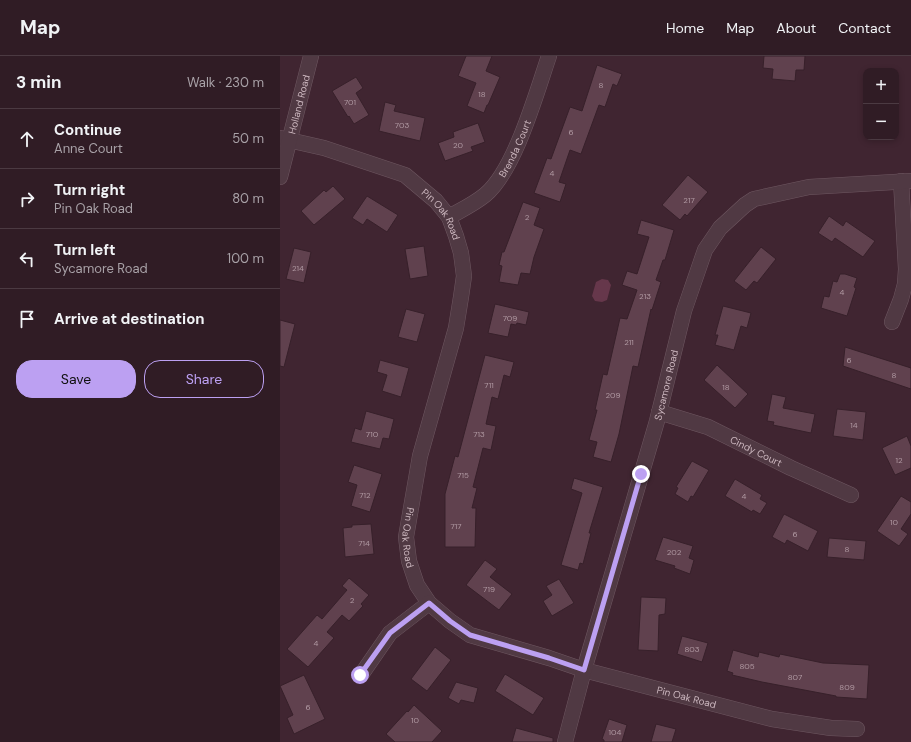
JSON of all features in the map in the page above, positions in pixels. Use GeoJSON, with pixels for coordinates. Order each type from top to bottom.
{"type":"FeatureCollection","features":[{"type":"Feature","properties":{"kind":"street","name":"Holland Road"},"geometry":{"type":"LineString","coordinates":[[280,176],[284,139],[311,56]]}},
{"type":"Feature","properties":{"kind":"street","name":"Brenda Court"},"geometry":{"type":"LineString","coordinates":[[448,218],[486,194],[504,173],[524,127],[549,56]]}},
{"type":"Feature","properties":{"kind":"street","name":"Pin Oak Road"},"geometry":{"type":"LineString","coordinates":[[284,139],[324,148],[404,175],[436,202],[448,218],[461,253],[464,276],[456,328],[420,456],[406,537],[409,561],[417,585],[429,603],[450,621],[470,635],[584,670],[772,719],[831,728],[857,729]]}},
{"type":"Feature","properties":{"kind":"street"},"geometry":{"type":"LineString","coordinates":[[892,322],[901,299],[906,269],[906,181]]}},
{"type":"Feature","properties":{"kind":"street","name":"Sycamore Road"},"geometry":{"type":"LineString","coordinates":[[566,742],[584,670],[659,412],[684,311],[705,250],[720,228],[745,205],[754,199],[809,187],[906,181]]}},
{"type":"Feature","properties":{"kind":"street","name":"Cindy Court"},"geometry":{"type":"LineString","coordinates":[[659,412],[708,427],[791,468],[851,495]]}},
{"type":"Feature","properties":{"kind":"street"},"geometry":{"type":"LineString","coordinates":[[360,675],[390,633],[429,603]]}},
{"type":"Feature","properties":{"kind":"shaded area"},"geometry":{"type":"Polygon","coordinates":[[[602,279],[608,280],[611,285],[607,300],[602,302],[595,301],[592,296],[596,282],[602,279]]]}},
{"type":"Feature","properties":{"kind":"building"},"geometry":{"type":"Polygon","coordinates":[[[466,56],[492,56],[486,71],[500,77],[484,113],[467,106],[476,83],[458,76],[466,56]]]}},
{"type":"Feature","properties":{"kind":"building"},"geometry":{"type":"Polygon","coordinates":[[[764,56],[805,56],[804,70],[796,70],[795,81],[772,79],[773,69],[763,68],[764,56]]]}},
{"type":"Feature","properties":{"kind":"building"},"geometry":{"type":"Polygon","coordinates":[[[597,65],[622,74],[617,86],[613,84],[605,107],[599,105],[581,154],[570,150],[559,182],[566,184],[560,202],[534,193],[547,158],[551,159],[570,107],[582,111],[597,65]]]}},
{"type":"Feature","properties":{"kind":"building"},"geometry":{"type":"Polygon","coordinates":[[[356,77],[363,88],[356,93],[369,115],[354,124],[332,91],[356,77]]]}},
{"type":"Feature","properties":{"kind":"building"},"geometry":{"type":"Polygon","coordinates":[[[385,102],[396,105],[394,111],[425,118],[420,141],[379,131],[385,102]]]}},
{"type":"Feature","properties":{"kind":"building"},"geometry":{"type":"Polygon","coordinates":[[[478,123],[485,142],[471,147],[473,151],[445,161],[438,143],[454,137],[453,132],[478,123]]]}},
{"type":"Feature","properties":{"kind":"building"},"geometry":{"type":"Polygon","coordinates":[[[688,175],[708,192],[687,216],[685,214],[680,220],[662,205],[688,175]]]}},
{"type":"Feature","properties":{"kind":"building"},"geometry":{"type":"Polygon","coordinates":[[[333,186],[345,199],[314,225],[301,211],[324,190],[326,192],[333,186]]]}},
{"type":"Feature","properties":{"kind":"building"},"geometry":{"type":"Polygon","coordinates":[[[367,196],[398,215],[387,232],[367,219],[363,225],[352,218],[367,196]]]}},
{"type":"Feature","properties":{"kind":"building"},"geometry":{"type":"Polygon","coordinates":[[[523,202],[540,208],[534,225],[544,229],[534,257],[530,274],[521,273],[518,285],[499,282],[502,266],[499,265],[502,252],[504,252],[523,202]]]}},
{"type":"Feature","properties":{"kind":"building"},"geometry":{"type":"Polygon","coordinates":[[[829,216],[843,226],[846,221],[875,241],[863,257],[835,238],[832,242],[818,233],[829,216]]]}},
{"type":"Feature","properties":{"kind":"building"},"geometry":{"type":"Polygon","coordinates":[[[641,220],[674,230],[665,260],[663,260],[656,280],[661,282],[652,310],[651,309],[638,367],[633,366],[619,434],[611,462],[593,457],[597,442],[589,440],[597,410],[595,410],[603,374],[607,375],[620,318],[627,319],[637,290],[622,285],[627,271],[637,274],[649,237],[637,234],[641,220]]]}},
{"type":"Feature","properties":{"kind":"building"},"geometry":{"type":"Polygon","coordinates":[[[424,246],[428,276],[410,279],[405,249],[424,246]]]}},
{"type":"Feature","properties":{"kind":"building"},"geometry":{"type":"Polygon","coordinates":[[[761,247],[776,259],[757,283],[754,281],[746,290],[734,281],[761,247]]]}},
{"type":"Feature","properties":{"kind":"building"},"geometry":{"type":"Polygon","coordinates":[[[294,248],[311,252],[304,283],[286,279],[294,248]]]}},
{"type":"Feature","properties":{"kind":"building"},"geometry":{"type":"Polygon","coordinates":[[[840,274],[857,278],[854,287],[856,288],[847,316],[821,308],[824,296],[829,297],[833,281],[837,282],[840,274]]]}},
{"type":"Feature","properties":{"kind":"building"},"geometry":{"type":"Polygon","coordinates":[[[495,304],[529,312],[526,325],[517,323],[516,325],[511,324],[508,337],[488,333],[495,304]]]}},
{"type":"Feature","properties":{"kind":"building"},"geometry":{"type":"Polygon","coordinates":[[[723,306],[751,313],[747,328],[741,326],[734,350],[715,345],[718,335],[715,335],[723,306]]]}},
{"type":"Feature","properties":{"kind":"building"},"geometry":{"type":"Polygon","coordinates":[[[406,309],[425,314],[417,342],[398,337],[406,309]]]}},
{"type":"Feature","properties":{"kind":"building"},"geometry":{"type":"Polygon","coordinates":[[[280,320],[295,324],[284,367],[280,366],[280,320]]]}},
{"type":"Feature","properties":{"kind":"building"},"geometry":{"type":"Polygon","coordinates":[[[845,347],[911,368],[911,389],[843,366],[845,347]]]}},
{"type":"Feature","properties":{"kind":"building"},"geometry":{"type":"Polygon","coordinates":[[[485,355],[514,362],[510,377],[504,375],[498,399],[492,397],[486,424],[496,426],[491,450],[483,448],[473,487],[477,488],[472,508],[476,508],[475,547],[445,547],[445,494],[455,456],[458,457],[485,355]]]}},
{"type":"Feature","properties":{"kind":"building"},"geometry":{"type":"Polygon","coordinates":[[[380,360],[409,368],[401,397],[382,391],[387,375],[377,372],[380,360]]]}},
{"type":"Feature","properties":{"kind":"building"},"geometry":{"type":"Polygon","coordinates":[[[717,365],[748,394],[735,408],[704,380],[717,365]]]}},
{"type":"Feature","properties":{"kind":"building"},"geometry":{"type":"Polygon","coordinates":[[[772,394],[786,397],[783,408],[815,414],[811,433],[773,425],[774,422],[767,421],[772,394]]]}},
{"type":"Feature","properties":{"kind":"building"},"geometry":{"type":"Polygon","coordinates":[[[837,409],[866,412],[863,440],[833,436],[837,409]]]}},
{"type":"Feature","properties":{"kind":"building"},"geometry":{"type":"Polygon","coordinates":[[[366,411],[394,419],[389,439],[383,438],[380,449],[351,442],[355,428],[361,430],[366,411]]]}},
{"type":"Feature","properties":{"kind":"building"},"geometry":{"type":"Polygon","coordinates":[[[907,436],[911,446],[911,468],[895,475],[882,448],[907,436]]]}},
{"type":"Feature","properties":{"kind":"building"},"geometry":{"type":"Polygon","coordinates":[[[692,461],[709,470],[693,497],[691,496],[688,502],[675,494],[678,488],[676,487],[692,461]]]}},
{"type":"Feature","properties":{"kind":"building"},"geometry":{"type":"Polygon","coordinates":[[[354,465],[382,474],[370,512],[351,506],[357,485],[348,482],[354,465]]]}},
{"type":"Feature","properties":{"kind":"building"},"geometry":{"type":"Polygon","coordinates":[[[574,478],[603,487],[589,533],[591,533],[583,564],[580,563],[578,570],[561,565],[582,493],[571,489],[574,478]]]}},
{"type":"Feature","properties":{"kind":"building"},"geometry":{"type":"Polygon","coordinates":[[[735,479],[762,495],[760,499],[767,503],[760,514],[753,510],[752,512],[725,496],[735,479]]]}},
{"type":"Feature","properties":{"kind":"building"},"geometry":{"type":"Polygon","coordinates":[[[901,496],[911,502],[911,514],[901,529],[908,534],[899,546],[877,531],[901,496]]]}},
{"type":"Feature","properties":{"kind":"building"},"geometry":{"type":"Polygon","coordinates":[[[784,514],[818,531],[808,551],[787,540],[785,544],[772,537],[784,514]]]}},
{"type":"Feature","properties":{"kind":"building"},"geometry":{"type":"Polygon","coordinates":[[[371,524],[374,554],[345,557],[343,528],[352,527],[352,525],[371,524]]]}},
{"type":"Feature","properties":{"kind":"building"},"geometry":{"type":"Polygon","coordinates":[[[663,537],[693,546],[689,558],[694,560],[690,574],[674,568],[675,566],[655,560],[663,537]]]}},
{"type":"Feature","properties":{"kind":"building"},"geometry":{"type":"Polygon","coordinates":[[[829,538],[866,541],[864,560],[827,557],[829,538]]]}},
{"type":"Feature","properties":{"kind":"building"},"geometry":{"type":"Polygon","coordinates":[[[485,560],[497,569],[490,577],[512,594],[499,610],[466,585],[485,560]]]}},
{"type":"Feature","properties":{"kind":"building"},"geometry":{"type":"Polygon","coordinates":[[[349,578],[369,595],[361,604],[363,606],[349,621],[342,615],[327,632],[334,638],[308,667],[287,649],[317,615],[322,619],[347,590],[342,586],[349,578]]]}},
{"type":"Feature","properties":{"kind":"building"},"geometry":{"type":"Polygon","coordinates":[[[559,579],[574,603],[552,616],[543,601],[552,595],[546,586],[559,579]]]}},
{"type":"Feature","properties":{"kind":"building"},"geometry":{"type":"Polygon","coordinates":[[[641,597],[666,598],[665,614],[659,615],[658,651],[638,650],[641,597]]]}},
{"type":"Feature","properties":{"kind":"building"},"geometry":{"type":"Polygon","coordinates":[[[682,636],[708,643],[702,662],[677,654],[682,636]]]}},
{"type":"Feature","properties":{"kind":"building"},"geometry":{"type":"Polygon","coordinates":[[[435,647],[451,660],[427,691],[411,679],[435,647]]]}},
{"type":"Feature","properties":{"kind":"building"},"geometry":{"type":"Polygon","coordinates":[[[733,650],[758,657],[759,652],[779,657],[780,654],[823,663],[869,665],[867,699],[836,697],[732,675],[733,673],[727,671],[733,650]]]}},
{"type":"Feature","properties":{"kind":"building"},"geometry":{"type":"Polygon","coordinates":[[[505,674],[544,698],[533,715],[495,691],[505,674]]]}},
{"type":"Feature","properties":{"kind":"building"},"geometry":{"type":"Polygon","coordinates":[[[304,675],[325,719],[294,734],[287,718],[293,715],[280,686],[304,675]]]}},
{"type":"Feature","properties":{"kind":"building"},"geometry":{"type":"Polygon","coordinates":[[[456,682],[478,688],[474,703],[461,700],[459,704],[448,698],[456,682]]]}},
{"type":"Feature","properties":{"kind":"building"},"geometry":{"type":"Polygon","coordinates":[[[414,705],[442,731],[432,742],[395,742],[386,734],[414,705]]]}},
{"type":"Feature","properties":{"kind":"building"},"geometry":{"type":"Polygon","coordinates":[[[609,719],[627,725],[622,742],[604,742],[602,739],[609,719]]]}},
{"type":"Feature","properties":{"kind":"building"},"geometry":{"type":"Polygon","coordinates":[[[656,724],[676,729],[672,742],[651,742],[656,724]]]}},
{"type":"Feature","properties":{"kind":"building"},"geometry":{"type":"Polygon","coordinates":[[[516,728],[553,738],[553,742],[512,742],[516,728]]]}},
{"type":"Feature","properties":{"kind":"route"},"geometry":{"type":"LineString","coordinates":[[360,675],[390,633],[429,603],[450,621],[470,635],[584,670],[641,474]]}}]}
